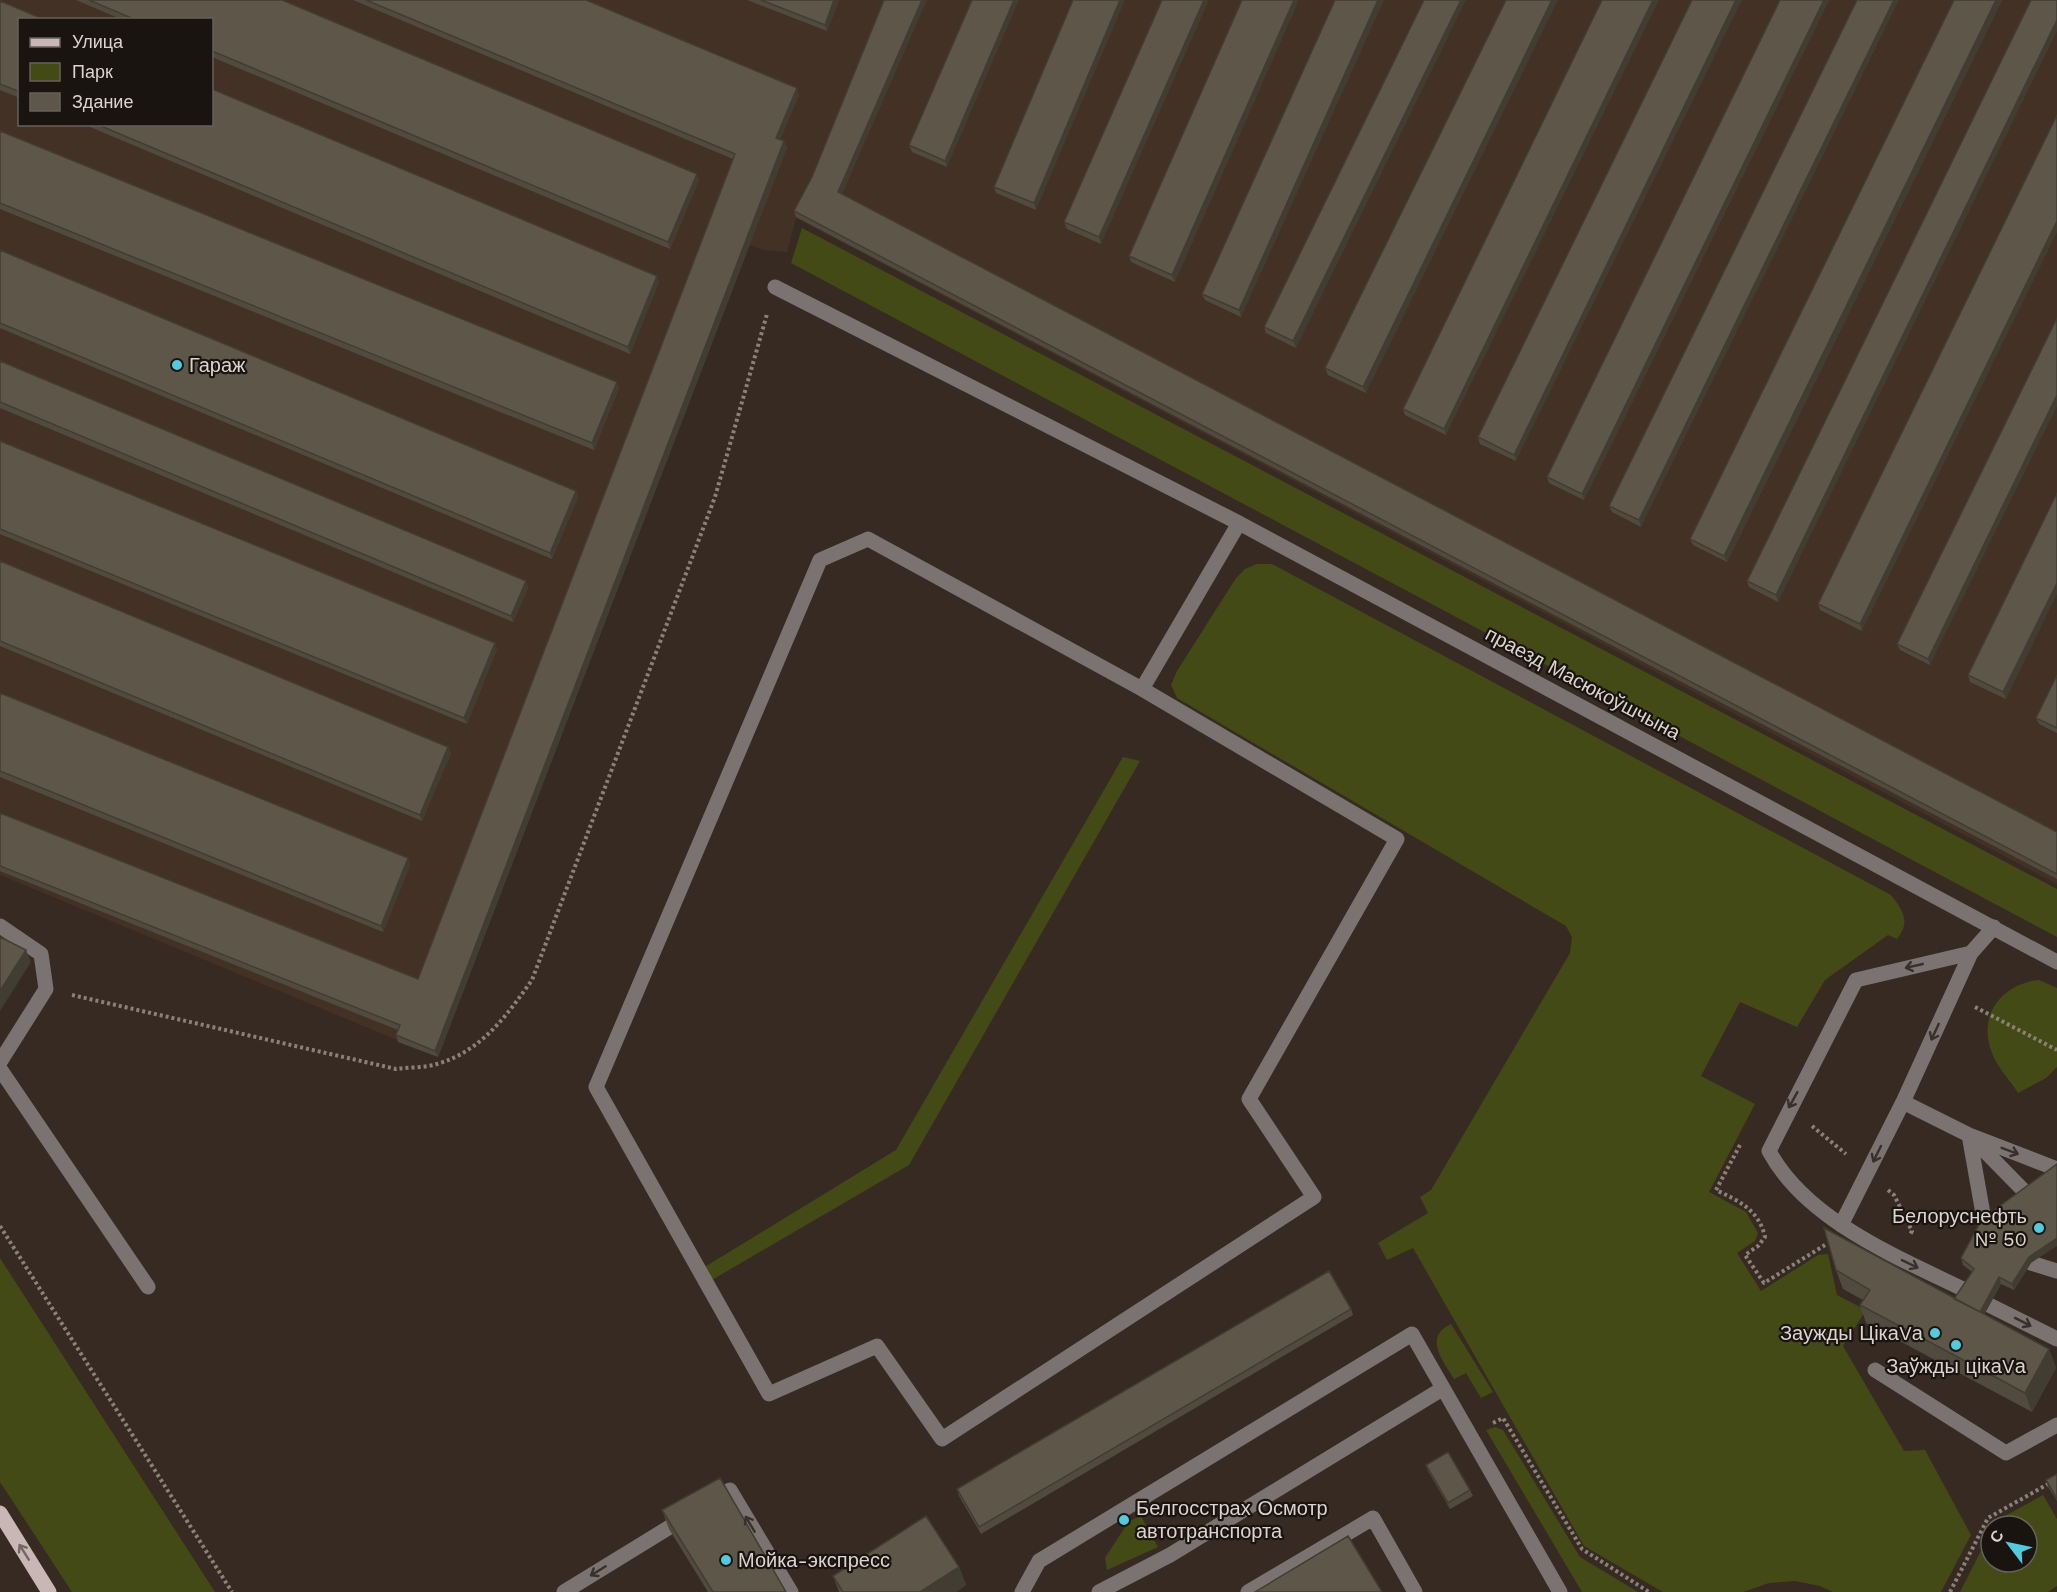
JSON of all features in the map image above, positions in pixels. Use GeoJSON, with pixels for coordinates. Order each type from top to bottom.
{"type":"FeatureCollection","features":[{"type":"Feature","properties":{"kind":"main road"},"geometry":{"type":"LineString","coordinates":[[0,1513],[49,1592]]}},
{"type":"Feature","properties":{"kind":"street","name":"праезд Масюкоўшчына"},"geometry":{"type":"LineString","coordinates":[[775,287],[1239,523],[2057,962]]}},
{"type":"Feature","properties":{"kind":"street"},"geometry":{"type":"LineString","coordinates":[[1142,689],[1239,523]]}},
{"type":"Feature","properties":{"kind":"street"},"geometry":{"type":"LineString","coordinates":[[868,539],[1142,689],[1397,839],[1249,1099],[1314,1197],[942,1439],[878,1346],[769,1394],[596,1087],[819,560],[868,539]]}},
{"type":"Feature","properties":{"kind":"street"},"geometry":{"type":"LineString","coordinates":[[0,926],[41,954],[46,989],[0,1062]]}},
{"type":"Feature","properties":{"kind":"street"},"geometry":{"type":"LineString","coordinates":[[1841,1225],[1903,1102],[1971,953],[1994,927]]}},
{"type":"Feature","properties":{"kind":"street"},"geometry":{"type":"LineString","coordinates":[[1965,1290],[1897,1257],[1841,1225],[1781,1173],[1769,1150],[1856,980],[1971,953]]}},
{"type":"Feature","properties":{"kind":"street"},"geometry":{"type":"LineString","coordinates":[[0,1069],[148,1287]]}},
{"type":"Feature","properties":{"kind":"street"},"geometry":{"type":"LineString","coordinates":[[1903,1102],[1969,1135],[2057,1169]]}},
{"type":"Feature","properties":{"kind":"street"},"geometry":{"type":"LineString","coordinates":[[1969,1135],[2028,1195]]}},
{"type":"Feature","properties":{"kind":"street"},"geometry":{"type":"LineString","coordinates":[[1969,1135],[1985,1225]]}},
{"type":"Feature","properties":{"kind":"street"},"geometry":{"type":"LineString","coordinates":[[2031,1263],[2057,1271]]}},
{"type":"Feature","properties":{"kind":"street"},"geometry":{"type":"LineString","coordinates":[[1989,1305],[2057,1340]]}},
{"type":"Feature","properties":{"kind":"street"},"geometry":{"type":"LineString","coordinates":[[1022,1592],[1039,1561],[1412,1334],[1468,1436],[1560,1592]]}},
{"type":"Feature","properties":{"kind":"street"},"geometry":{"type":"LineString","coordinates":[[1875,1370],[2006,1453],[2057,1425]]}},
{"type":"Feature","properties":{"kind":"street"},"geometry":{"type":"LineString","coordinates":[[1099,1592],[1170,1556],[1442,1389]]}},
{"type":"Feature","properties":{"kind":"street"},"geometry":{"type":"LineString","coordinates":[[564,1592],[730,1490],[791,1592]]}},
{"type":"Feature","properties":{"kind":"street"},"geometry":{"type":"LineString","coordinates":[[1248,1592],[1373,1518],[1415,1592]]}},
{"type":"Feature","properties":{"kind":"path"},"geometry":{"type":"LineString","coordinates":[[46,989],[396,1069],[437,1064],[469,1049],[498,1027],[532,980],[716,497],[775,287]]}},
{"type":"Feature","properties":{"kind":"path"},"geometry":{"type":"LineString","coordinates":[[0,1227],[232,1592]]}},
{"type":"Feature","properties":{"kind":"path"},"geometry":{"type":"LineString","coordinates":[[1468,1436],[1503,1418],[1582,1549],[1649,1592]]}},
{"type":"Feature","properties":{"kind":"path"},"geometry":{"type":"LineString","coordinates":[[1950,1592],[1988,1518],[2057,1479]]}},
{"type":"Feature","properties":{"kind":"shaded area"},"geometry":{"type":"Polygon","coordinates":[[[0,0],[2057,0],[2057,884],[796,218],[787,252],[763,250],[750,245],[438,1057],[0,875],[0,0]]]}},
{"type":"Feature","properties":{"kind":"green space"},"geometry":{"type":"Polygon","coordinates":[[[802,228],[2057,889],[2057,937],[791,263],[802,228]]]}},
{"type":"Feature","properties":{"kind":"green space"},"geometry":{"type":"Polygon","coordinates":[[[1257,564],[1272,564],[1891,895],[1899,906],[1904,916],[1904,927],[1897,939],[1888,935],[1825,980],[1797,1027],[1740,1002],[1701,1076],[1755,1104],[1709,1192],[1746,1212],[1758,1233],[1755,1241],[1737,1253],[1761,1291],[1818,1255],[1828,1254],[1837,1295],[1866,1310],[1843,1346],[1904,1451],[1925,1450],[1971,1535],[1941,1592],[1833,1592],[1820,1586],[1795,1581],[1769,1583],[1743,1592],[1663,1592],[1584,1546],[1413,1248],[1387,1260],[1378,1243],[1428,1213],[1420,1197],[1431,1190],[1570,953],[1572,937],[1566,926],[1177,698],[1171,685],[1177,671],[1236,578],[1245,569],[1257,564]]]}},
{"type":"Feature","properties":{"kind":"green space"},"geometry":{"type":"Polygon","coordinates":[[[1123,757],[1140,761],[909,1165],[705,1284],[703,1268],[896,1150],[1123,757]]]}},
{"type":"Feature","properties":{"kind":"green space"},"geometry":{"type":"Polygon","coordinates":[[[2039,980],[2057,988],[2057,1067],[2046,1078],[2018,1093],[1992,1053],[1988,1039],[1990,1015],[2003,995],[2025,983],[2039,980]]]}},
{"type":"Feature","properties":{"kind":"green space"},"geometry":{"type":"Polygon","coordinates":[[[0,1258],[215,1592],[72,1592],[0,1482],[0,1258]]]}},
{"type":"Feature","properties":{"kind":"green space"},"geometry":{"type":"Polygon","coordinates":[[[1451,1324],[1493,1392],[1481,1398],[1466,1373],[1454,1379],[1445,1365],[1437,1342],[1443,1329],[1451,1324]]]}},
{"type":"Feature","properties":{"kind":"green space"},"geometry":{"type":"Polygon","coordinates":[[[1495,1427],[1503,1430],[1580,1557],[1638,1592],[1582,1592],[1486,1430],[1495,1427]]]}},
{"type":"Feature","properties":{"kind":"green space"},"geometry":{"type":"Polygon","coordinates":[[[2043,1495],[2057,1519],[2057,1586],[2048,1592],[1960,1592],[1979,1555],[1979,1574],[2039,1574],[2039,1514],[2009,1514],[2043,1495]]]}},
{"type":"Feature","properties":{"kind":"green space"},"geometry":{"type":"Polygon","coordinates":[[[1141,1516],[1158,1547],[1107,1570],[1105,1558],[1129,1521],[1141,1516]]]}},
{"type":"Feature","properties":{"kind":"building"},"geometry":{"type":"Polygon","coordinates":[[[89,0],[282,0],[697,174],[668,242],[213,51],[213,18],[131,18],[89,0]]]}},
{"type":"Feature","properties":{"kind":"building"},"geometry":{"type":"Polygon","coordinates":[[[366,0],[586,0],[797,88],[776,138],[784,141],[435,1051],[396,1035],[400,1025],[0,866],[0,813],[418,979],[735,154],[366,0]]]}},
{"type":"Feature","properties":{"kind":"building"},"geometry":{"type":"Polygon","coordinates":[[[761,0],[834,0],[825,25],[761,0]]]}},
{"type":"Feature","properties":{"kind":"building"},"geometry":{"type":"Polygon","coordinates":[[[884,0],[922,0],[838,192],[2057,832],[2057,874],[794,211],[812,177],[884,0]]]}},
{"type":"Feature","properties":{"kind":"building"},"geometry":{"type":"Polygon","coordinates":[[[972,0],[1014,0],[945,161],[909,145],[972,0]]]}},
{"type":"Feature","properties":{"kind":"building"},"geometry":{"type":"Polygon","coordinates":[[[1073,0],[1120,0],[1034,203],[994,187],[1073,0]]]}},
{"type":"Feature","properties":{"kind":"building"},"geometry":{"type":"Polygon","coordinates":[[[1162,0],[1204,0],[1099,237],[1064,222],[1162,0]]]}},
{"type":"Feature","properties":{"kind":"building"},"geometry":{"type":"Polygon","coordinates":[[[1242,0],[1294,0],[1172,275],[1129,256],[1242,0]]]}},
{"type":"Feature","properties":{"kind":"building"},"geometry":{"type":"Polygon","coordinates":[[[1335,0],[1378,0],[1239,310],[1202,294],[1335,0]]]}},
{"type":"Feature","properties":{"kind":"building"},"geometry":{"type":"Polygon","coordinates":[[[1424,0],[1461,0],[1293,341],[1264,327],[1424,0]]]}},
{"type":"Feature","properties":{"kind":"building"},"geometry":{"type":"Polygon","coordinates":[[[1506,0],[1552,0],[1363,387],[1325,368],[1506,0]]]}},
{"type":"Feature","properties":{"kind":"building"},"geometry":{"type":"Polygon","coordinates":[[[1602,0],[1653,0],[1444,429],[1403,409],[1602,0]]]}},
{"type":"Feature","properties":{"kind":"building"},"geometry":{"type":"Polygon","coordinates":[[[1692,0],[1736,0],[1514,455],[1478,437],[1692,0]]]}},
{"type":"Feature","properties":{"kind":"building"},"geometry":{"type":"Polygon","coordinates":[[[1780,0],[1824,0],[1582,494],[1547,477],[1780,0]]]}},
{"type":"Feature","properties":{"kind":"building"},"geometry":{"type":"Polygon","coordinates":[[[1857,0],[1894,0],[1639,520],[1609,506],[1857,0]]]}},
{"type":"Feature","properties":{"kind":"building"},"geometry":{"type":"Polygon","coordinates":[[[1954,0],[1996,0],[1724,556],[1690,539],[1954,0]]]}},
{"type":"Feature","properties":{"kind":"building"},"geometry":{"type":"Polygon","coordinates":[[[2031,0],[2057,0],[2057,20],[1776,595],[1747,581],[2031,0]]]}},
{"type":"Feature","properties":{"kind":"building"},"geometry":{"type":"Polygon","coordinates":[[[0,1],[40,18],[18,18],[18,91],[0,84],[0,1]]]}},
{"type":"Feature","properties":{"kind":"building"},"geometry":{"type":"Polygon","coordinates":[[[213,89],[657,276],[628,347],[101,126],[213,126],[213,89]]]}},
{"type":"Feature","properties":{"kind":"building"},"geometry":{"type":"Polygon","coordinates":[[[2057,115],[2057,221],[1860,624],[1818,604],[2057,115]]]}},
{"type":"Feature","properties":{"kind":"building"},"geometry":{"type":"Polygon","coordinates":[[[0,131],[617,382],[592,443],[0,203],[0,131]]]}},
{"type":"Feature","properties":{"kind":"building"},"geometry":{"type":"Polygon","coordinates":[[[0,250],[576,491],[550,553],[0,323],[0,250]]]}},
{"type":"Feature","properties":{"kind":"building"},"geometry":{"type":"Polygon","coordinates":[[[2057,318],[2057,395],[1928,659],[1897,644],[2057,318]]]}},
{"type":"Feature","properties":{"kind":"building"},"geometry":{"type":"Polygon","coordinates":[[[0,361],[526,581],[511,616],[0,402],[0,361]]]}},
{"type":"Feature","properties":{"kind":"building"},"geometry":{"type":"Polygon","coordinates":[[[0,441],[495,643],[464,718],[0,529],[0,441]]]}},
{"type":"Feature","properties":{"kind":"building"},"geometry":{"type":"Polygon","coordinates":[[[2057,493],[2057,583],[2003,692],[1968,675],[2057,493]]]}},
{"type":"Feature","properties":{"kind":"building"},"geometry":{"type":"Polygon","coordinates":[[[0,561],[448,747],[420,815],[0,641],[0,561]]]}},
{"type":"Feature","properties":{"kind":"building"},"geometry":{"type":"Polygon","coordinates":[[[2057,675],[2057,728],[2036,718],[2057,675]]]}},
{"type":"Feature","properties":{"kind":"building"},"geometry":{"type":"Polygon","coordinates":[[[0,693],[408,858],[381,926],[0,771],[0,693]]]}},
{"type":"Feature","properties":{"kind":"building"},"geometry":{"type":"Polygon","coordinates":[[[0,937],[26,950],[0,991],[0,937]]]}},
{"type":"Feature","properties":{"kind":"building"},"geometry":{"type":"Polygon","coordinates":[[[2057,1164],[2057,1238],[2029,1257],[2012,1284],[1999,1277],[1980,1312],[1954,1299],[1974,1269],[1961,1258],[1982,1219],[2057,1164]]]}},
{"type":"Feature","properties":{"kind":"building"},"geometry":{"type":"Polygon","coordinates":[[[1824,1228],[2049,1349],[2025,1393],[1860,1305],[1870,1290],[1836,1270],[1824,1228]]]}},
{"type":"Feature","properties":{"kind":"building"},"geometry":{"type":"Polygon","coordinates":[[[1329,1271],[1351,1309],[979,1527],[957,1489],[1329,1271]]]}},
{"type":"Feature","properties":{"kind":"building"},"geometry":{"type":"Polygon","coordinates":[[[1448,1452],[1470,1490],[1448,1503],[1426,1465],[1448,1452]]]}},
{"type":"Feature","properties":{"kind":"building"},"geometry":{"type":"Polygon","coordinates":[[[2057,1474],[2057,1499],[2046,1480],[2057,1474]]]}},
{"type":"Feature","properties":{"kind":"building","name":"Мойка-экспресс"},"geometry":{"type":"Polygon","coordinates":[[[720,1478],[786,1592],[713,1592],[662,1510],[720,1478]]]}},
{"type":"Feature","properties":{"kind":"building"},"geometry":{"type":"Polygon","coordinates":[[[926,1516],[959,1567],[920,1592],[843,1592],[833,1576],[926,1516]]]}},
{"type":"Feature","properties":{"kind":"building"},"geometry":{"type":"Polygon","coordinates":[[[1348,1536],[1382,1592],[1255,1592],[1348,1536]]]}},
{"type":"Feature","properties":{"kind":"place","name":"Гараж"},"geometry":{"type":"Point","coordinates":[177,365]}},
{"type":"Feature","properties":{"kind":"place","name":"Белоруснефть № 50"},"geometry":{"type":"Point","coordinates":[2039,1228]}},
{"type":"Feature","properties":{"kind":"place","name":"Заужды ЦікаVа"},"geometry":{"type":"Point","coordinates":[1935,1333]}},
{"type":"Feature","properties":{"kind":"place","name":"Заўжды цікаVа"},"geometry":{"type":"Point","coordinates":[1956,1345]}},
{"type":"Feature","properties":{"kind":"place","name":"Белгосстрах Осмотр автотранспорта"},"geometry":{"type":"Point","coordinates":[1124,1520]}},
{"type":"Feature","properties":{"kind":"place","name":"Мойка-экспресс"},"geometry":{"type":"Point","coordinates":[726,1560]}}]}
